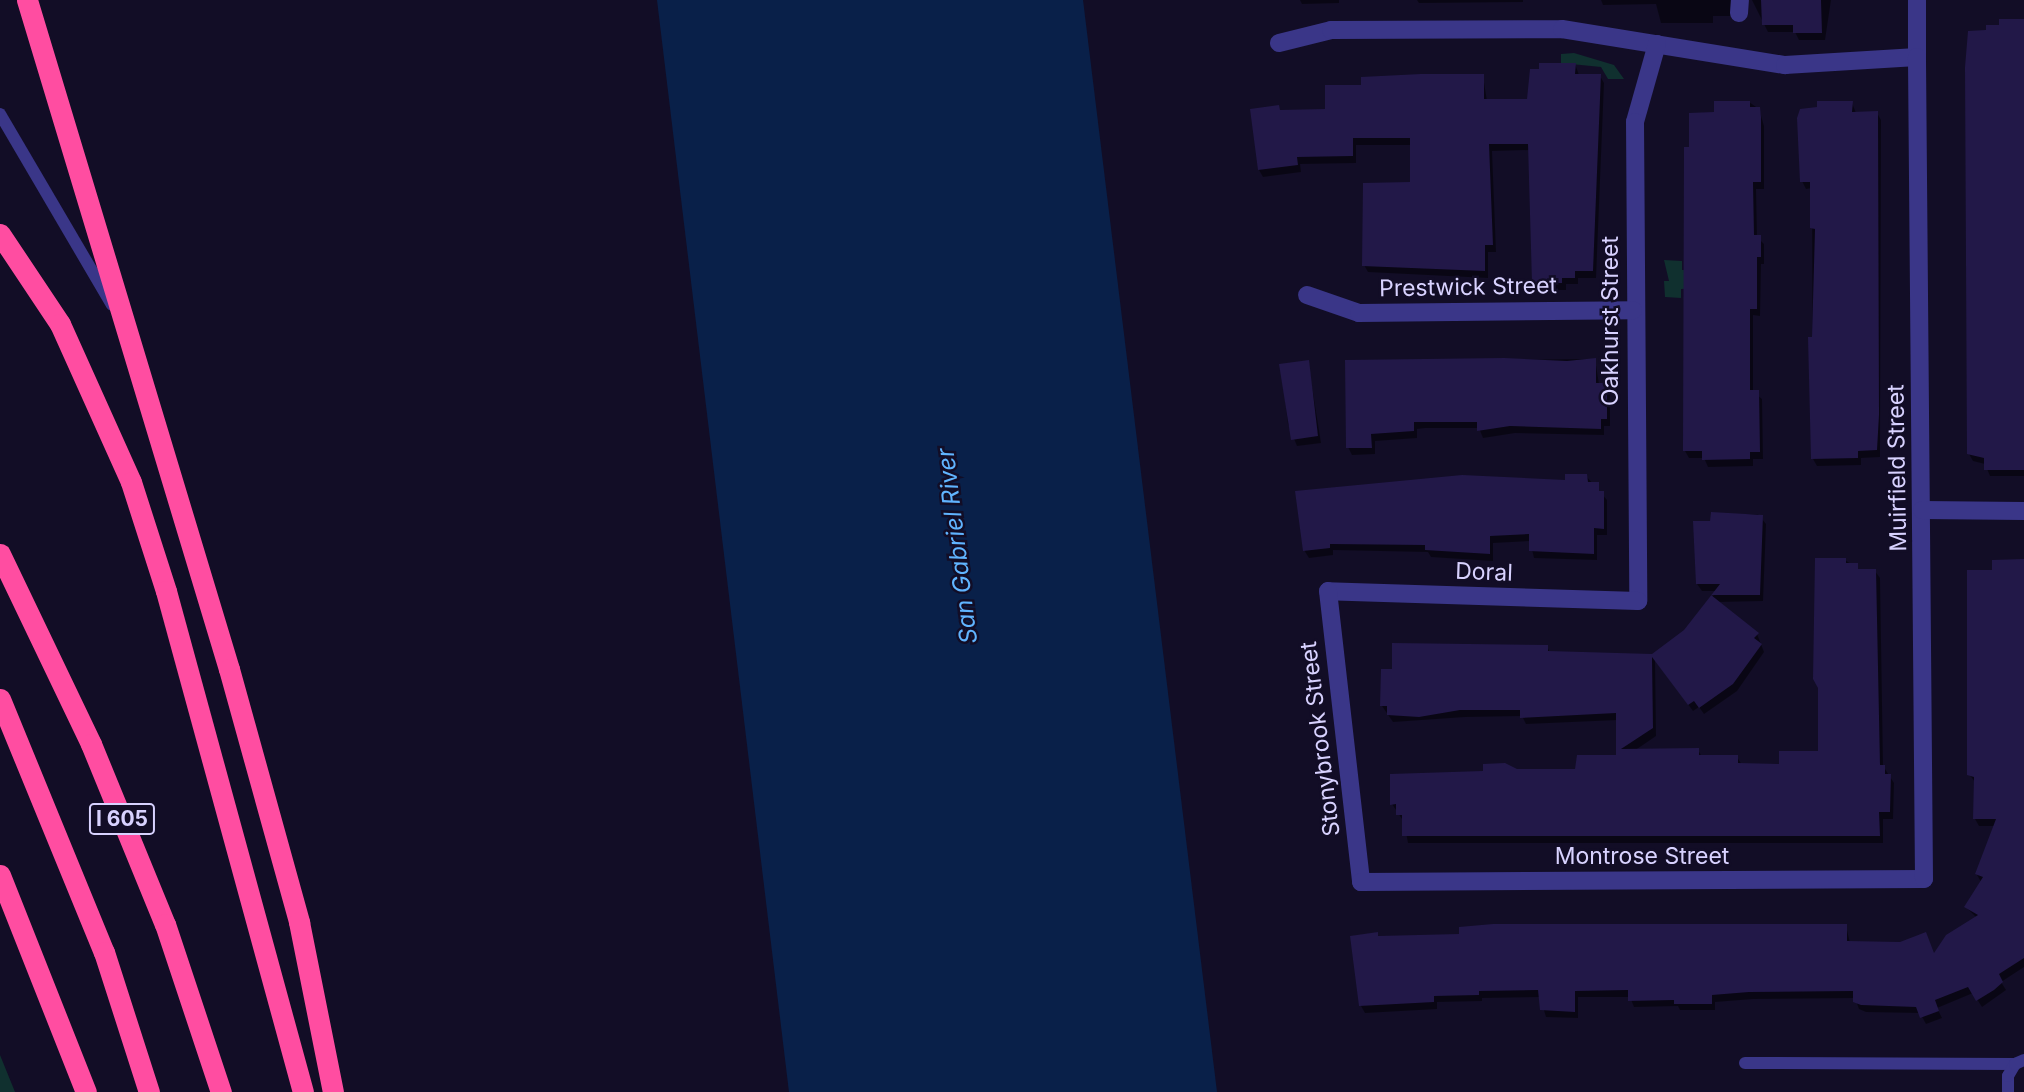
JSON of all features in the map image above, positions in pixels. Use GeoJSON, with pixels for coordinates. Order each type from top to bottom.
{"type":"FeatureCollection","features":[{"type":"Feature","properties":{"kind":"highway"},"geometry":{"type":"LineString","coordinates":[[27,0],[122,324],[229,669],[299,922],[333,1092]]}},
{"type":"Feature","properties":{"kind":"highway"},"geometry":{"type":"LineString","coordinates":[[0,234],[60,324],[131,482],[166,591],[303,1092]]}},
{"type":"Feature","properties":{"kind":"highway","name":"I 605"},"geometry":{"type":"LineString","coordinates":[[0,554],[91,744],[165,924],[221,1092]]}},
{"type":"Feature","properties":{"kind":"highway","name":"I 605"},"geometry":{"type":"LineString","coordinates":[[0,699],[104,952],[149,1092]]}},
{"type":"Feature","properties":{"kind":"highway"},"geometry":{"type":"LineString","coordinates":[[0,875],[86,1092]]}},
{"type":"Feature","properties":{"kind":"highway"},"geometry":{"type":"LineString","coordinates":[[0,888],[17,920]]}},
{"type":"Feature","properties":{"kind":"street","name":"Muirfield Street"},"geometry":{"type":"LineString","coordinates":[[1917,0],[1924,878]]}},
{"type":"Feature","properties":{"kind":"street"},"geometry":{"type":"LineString","coordinates":[[1279,43],[1331,30],[1562,29],[1785,65],[1917,57]]}},
{"type":"Feature","properties":{"kind":"street","name":"Oakhurst Street"},"geometry":{"type":"LineString","coordinates":[[1638,601],[1633,310],[1635,122],[1657,44]]}},
{"type":"Feature","properties":{"kind":"street","name":"Prestwick Street"},"geometry":{"type":"LineString","coordinates":[[1307,295],[1359,313],[1633,310]]}},
{"type":"Feature","properties":{"kind":"street"},"geometry":{"type":"LineString","coordinates":[[1922,510],[2024,511]]}},
{"type":"Feature","properties":{"kind":"street","name":"Doral"},"geometry":{"type":"LineString","coordinates":[[1328,591],[1638,601]]}},
{"type":"Feature","properties":{"kind":"street","name":"Stonybrook Street"},"geometry":{"type":"LineString","coordinates":[[1328,591],[1361,882]]}},
{"type":"Feature","properties":{"kind":"street","name":"Montrose Street"},"geometry":{"type":"LineString","coordinates":[[1361,882],[1924,878]]}},
{"type":"Feature","properties":{"kind":"lane"},"geometry":{"type":"LineString","coordinates":[[0,114],[122,324]]}},
{"type":"Feature","properties":{"kind":"lane"},"geometry":{"type":"LineString","coordinates":[[1745,1063],[2019,1062]]}},
{"type":"Feature","properties":{"kind":"lane"},"geometry":{"type":"LineString","coordinates":[[2008,1092],[2008,1076],[2019,1062]]}},
{"type":"Feature","properties":{"kind":"green space"},"geometry":{"type":"Polygon","coordinates":[[[1574,53],[1614,65],[1624,79],[1608,79],[1601,67],[1561,63],[1561,54],[1574,53]]]}},
{"type":"Feature","properties":{"kind":"green space"},"geometry":{"type":"Polygon","coordinates":[[[1664,260],[1682,261],[1682,270],[1704,270],[1702,288],[1681,289],[1681,298],[1665,297],[1664,281],[1669,281],[1664,260]]]}},
{"type":"Feature","properties":{"kind":"green space"},"geometry":{"type":"Polygon","coordinates":[[[0,1055],[15,1092],[0,1092],[0,1055]]]}},
{"type":"Feature","properties":{"kind":"water","name":"San Gabriel River"},"geometry":{"type":"Polygon","coordinates":[[[657,0],[1083,0],[1217,1092],[789,1092],[657,0]]]}},
{"type":"Feature","properties":{"kind":"building"},"geometry":{"type":"Polygon","coordinates":[[[1761,0],[1821,0],[1822,33],[1793,33],[1793,25],[1762,25],[1761,0]]]}},
{"type":"Feature","properties":{"kind":"building"},"geometry":{"type":"Polygon","coordinates":[[[1999,19],[2024,19],[2024,470],[1984,470],[1984,458],[1967,454],[1965,67],[1968,31],[1986,30],[1986,25],[1999,25],[1999,19]]]}},
{"type":"Feature","properties":{"kind":"building"},"geometry":{"type":"Polygon","coordinates":[[[1539,63],[1576,63],[1575,74],[1601,74],[1593,271],[1575,271],[1575,278],[1562,278],[1562,283],[1532,283],[1528,144],[1489,144],[1493,245],[1485,245],[1485,271],[1362,266],[1363,183],[1410,182],[1410,138],[1353,138],[1353,156],[1297,157],[1298,165],[1258,170],[1250,109],[1279,105],[1280,110],[1325,109],[1325,85],[1361,85],[1361,77],[1421,74],[1484,74],[1484,99],[1527,99],[1530,69],[1539,69],[1539,63]]]}},
{"type":"Feature","properties":{"kind":"building"},"geometry":{"type":"Polygon","coordinates":[[[1714,101],[1750,101],[1750,107],[1760,107],[1761,182],[1753,182],[1754,235],[1761,235],[1761,257],[1757,257],[1757,309],[1750,309],[1750,390],[1759,390],[1760,452],[1750,452],[1750,459],[1702,460],[1702,451],[1683,451],[1684,147],[1689,147],[1689,113],[1714,112],[1714,101]]]}},
{"type":"Feature","properties":{"kind":"building"},"geometry":{"type":"Polygon","coordinates":[[[1817,101],[1853,101],[1852,112],[1878,111],[1877,450],[1858,451],[1858,458],[1811,459],[1808,337],[1812,337],[1815,229],[1810,228],[1810,182],[1800,182],[1797,118],[1800,109],[1817,107],[1817,101]]]}},
{"type":"Feature","properties":{"kind":"building"},"geometry":{"type":"Polygon","coordinates":[[[1504,358],[1567,361],[1596,358],[1596,383],[1607,383],[1607,419],[1601,419],[1601,429],[1510,426],[1477,431],[1477,422],[1414,422],[1414,431],[1371,434],[1372,448],[1346,448],[1345,360],[1504,358]]]}},
{"type":"Feature","properties":{"kind":"building"},"geometry":{"type":"Polygon","coordinates":[[[1309,360],[1318,436],[1291,440],[1279,364],[1309,360]]]}},
{"type":"Feature","properties":{"kind":"building"},"geometry":{"type":"Polygon","coordinates":[[[1565,474],[1587,474],[1588,482],[1599,482],[1599,491],[1604,491],[1604,529],[1594,528],[1594,554],[1529,551],[1529,534],[1490,536],[1490,554],[1425,550],[1425,545],[1330,544],[1330,548],[1303,551],[1295,491],[1462,475],[1565,480],[1565,474]]]}},
{"type":"Feature","properties":{"kind":"building"},"geometry":{"type":"Polygon","coordinates":[[[1711,512],[1763,515],[1760,595],[1711,595],[1720,584],[1696,584],[1693,521],[1710,521],[1711,512]]]}},
{"type":"Feature","properties":{"kind":"building"},"geometry":{"type":"Polygon","coordinates":[[[1815,558],[1846,558],[1846,563],[1858,563],[1858,569],[1876,569],[1880,765],[1885,765],[1885,774],[1891,774],[1890,812],[1879,812],[1880,836],[1402,836],[1402,815],[1396,815],[1396,804],[1390,805],[1390,774],[1483,771],[1483,764],[1505,763],[1517,769],[1575,769],[1577,755],[1616,755],[1616,713],[1520,718],[1520,710],[1460,710],[1419,717],[1387,715],[1387,706],[1380,706],[1381,669],[1392,669],[1392,643],[1548,645],[1548,651],[1652,654],[1684,630],[1711,595],[1759,633],[1754,638],[1762,644],[1733,684],[1699,708],[1694,701],[1688,705],[1652,657],[1653,728],[1621,749],[1699,748],[1699,755],[1738,755],[1738,763],[1779,764],[1779,751],[1818,751],[1818,688],[1813,679],[1815,558]]]}},
{"type":"Feature","properties":{"kind":"building"},"geometry":{"type":"Polygon","coordinates":[[[2024,559],[2024,958],[1999,974],[2003,982],[1994,990],[1976,1001],[1968,987],[1935,1000],[1939,1011],[1920,1018],[1916,1007],[1861,1005],[1853,1002],[1853,991],[1749,992],[1712,995],[1712,1004],[1674,1004],[1674,1000],[1628,1001],[1628,990],[1575,991],[1575,1012],[1540,1010],[1538,990],[1479,991],[1479,995],[1434,996],[1434,1002],[1359,1006],[1350,936],[1378,932],[1378,936],[1459,934],[1459,927],[1493,924],[1847,924],[1847,941],[1900,942],[1926,932],[1934,953],[1946,935],[1978,915],[1964,907],[1983,877],[1975,874],[1996,819],[1973,819],[1974,777],[1967,775],[1967,570],[1992,570],[1992,560],[2024,559]]]}}]}
